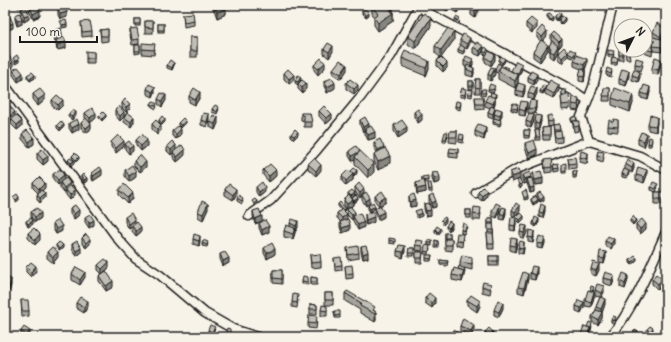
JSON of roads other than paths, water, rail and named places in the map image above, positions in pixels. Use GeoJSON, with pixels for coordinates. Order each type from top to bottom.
{"type":"FeatureCollection","features":[{"type":"Feature","properties":{"kind":"street"},"geometry":{"type":"LineString","coordinates":[[590,141],[581,117],[593,87],[613,5]]}},
{"type":"Feature","properties":{"kind":"street"},"geometry":{"type":"LineString","coordinates":[[248,216],[271,200],[316,152],[360,98],[391,56],[422,7],[572,90],[587,100]]}},
{"type":"Feature","properties":{"kind":"street"},"geometry":{"type":"LineString","coordinates":[[5,84],[118,239],[136,259],[160,275],[205,313],[233,329],[258,337]]}},
{"type":"Feature","properties":{"kind":"street"},"geometry":{"type":"LineString","coordinates":[[476,193],[517,169],[590,141],[640,156],[666,170]]}},
{"type":"Feature","properties":{"kind":"street"},"geometry":{"type":"LineString","coordinates":[[610,337],[619,326],[634,300],[650,269],[666,232]]}}]}
